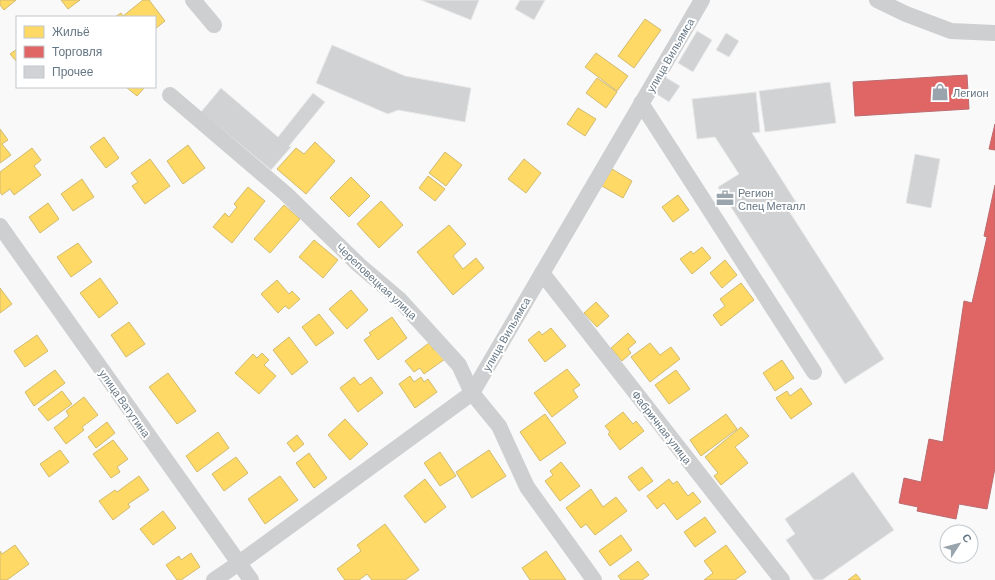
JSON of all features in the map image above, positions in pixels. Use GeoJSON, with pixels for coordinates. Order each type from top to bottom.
{"type":"FeatureCollection","features":[{"type":"Feature","properties":{"kind":"street"},"geometry":{"type":"LineString","coordinates":[[193,0],[214,25]]}},
{"type":"Feature","properties":{"kind":"street","name":"улица Вильямса"},"geometry":{"type":"LineString","coordinates":[[214,580],[472,393],[702,0]]}},
{"type":"Feature","properties":{"kind":"street"},"geometry":{"type":"LineString","coordinates":[[877,0],[906,14],[951,31],[995,33]]}},
{"type":"Feature","properties":{"kind":"street","name":"Череповецкая улица"},"geometry":{"type":"LineString","coordinates":[[170,95],[286,194],[359,265],[399,299],[459,365],[472,393],[500,426],[527,487],[594,580]]}},
{"type":"Feature","properties":{"kind":"street"},"geometry":{"type":"LineString","coordinates":[[641,103],[814,372]]}},
{"type":"Feature","properties":{"kind":"street","name":"улица Ватутина"},"geometry":{"type":"LineString","coordinates":[[0,226],[251,580]]}},
{"type":"Feature","properties":{"kind":"street","name":"Фабричная улица"},"geometry":{"type":"LineString","coordinates":[[542,273],[782,580]]}},
{"type":"Feature","properties":{"kind":"building: Жильё"},"geometry":{"type":"Polygon","coordinates":[[[0,0],[16,0],[4,10],[0,5],[0,0]]]}},
{"type":"Feature","properties":{"kind":"building: Жильё"},"geometry":{"type":"Polygon","coordinates":[[[61,0],[80,0],[68,9],[61,0]]]}},
{"type":"Feature","properties":{"kind":"building: Жильё"},"geometry":{"type":"Polygon","coordinates":[[[143,0],[149,0],[165,21],[156,28],[156,16],[123,16],[143,0]]]}},
{"type":"Feature","properties":{"kind":"building: Жильё"},"geometry":{"type":"Polygon","coordinates":[[[645,19],[661,30],[634,68],[618,56],[645,19]]]}},
{"type":"Feature","properties":{"kind":"building: Жильё"},"geometry":{"type":"Polygon","coordinates":[[[16,50],[16,61],[10,54],[16,50]]]}},
{"type":"Feature","properties":{"kind":"building: Жильё"},"geometry":{"type":"Polygon","coordinates":[[[596,53],[628,76],[617,91],[585,67],[596,53]]]}},
{"type":"Feature","properties":{"kind":"building: Жильё"},"geometry":{"type":"Polygon","coordinates":[[[597,78],[617,92],[606,108],[586,93],[597,78]]]}},
{"type":"Feature","properties":{"kind":"building: Жильё"},"geometry":{"type":"Polygon","coordinates":[[[127,88],[144,88],[137,96],[127,88]]]}},
{"type":"Feature","properties":{"kind":"building: Жильё"},"geometry":{"type":"Polygon","coordinates":[[[578,108],[596,119],[585,136],[567,124],[578,108]]]}},
{"type":"Feature","properties":{"kind":"building: Жильё"},"geometry":{"type":"Polygon","coordinates":[[[0,129],[8,140],[2,144],[11,155],[0,163],[0,129]]]}},
{"type":"Feature","properties":{"kind":"building: Жильё"},"geometry":{"type":"Polygon","coordinates":[[[104,137],[119,158],[106,168],[90,147],[104,137]]]}},
{"type":"Feature","properties":{"kind":"building: Жильё"},"geometry":{"type":"Polygon","coordinates":[[[315,142],[335,161],[306,194],[277,169],[296,148],[304,154],[315,142]]]}},
{"type":"Feature","properties":{"kind":"building: Жильё"},"geometry":{"type":"Polygon","coordinates":[[[188,145],[205,168],[183,184],[167,161],[188,145]]]}},
{"type":"Feature","properties":{"kind":"building: Жильё"},"geometry":{"type":"Polygon","coordinates":[[[32,148],[41,160],[34,166],[41,175],[14,195],[10,189],[2,195],[0,192],[0,172],[32,148]]]}},
{"type":"Feature","properties":{"kind":"building: Жильё"},"geometry":{"type":"Polygon","coordinates":[[[445,152],[462,165],[446,186],[429,173],[445,152]]]}},
{"type":"Feature","properties":{"kind":"building: Жильё"},"geometry":{"type":"Polygon","coordinates":[[[150,159],[170,186],[145,204],[132,186],[138,182],[131,173],[150,159]]]}},
{"type":"Feature","properties":{"kind":"building: Жильё"},"geometry":{"type":"Polygon","coordinates":[[[524,159],[541,173],[526,193],[508,179],[524,159]]]}},
{"type":"Feature","properties":{"kind":"building: Жильё"},"geometry":{"type":"Polygon","coordinates":[[[612,169],[632,181],[623,198],[602,186],[612,169]]]}},
{"type":"Feature","properties":{"kind":"building: Жильё"},"geometry":{"type":"Polygon","coordinates":[[[428,176],[445,189],[435,201],[419,188],[428,176]]]}},
{"type":"Feature","properties":{"kind":"building: Жильё"},"geometry":{"type":"Polygon","coordinates":[[[351,177],[370,196],[349,217],[330,198],[351,177]]]}},
{"type":"Feature","properties":{"kind":"building: Жильё"},"geometry":{"type":"Polygon","coordinates":[[[82,179],[94,197],[73,211],[61,194],[82,179]]]}},
{"type":"Feature","properties":{"kind":"building: Жильё"},"geometry":{"type":"Polygon","coordinates":[[[248,187],[265,201],[232,243],[213,227],[225,213],[229,217],[237,207],[234,204],[248,187]]]}},
{"type":"Feature","properties":{"kind":"building: Жильё"},"geometry":{"type":"Polygon","coordinates":[[[678,195],[689,210],[673,222],[662,207],[678,195]]]}},
{"type":"Feature","properties":{"kind":"building: Жильё"},"geometry":{"type":"Polygon","coordinates":[[[381,201],[403,225],[379,248],[357,224],[381,201]]]}},
{"type":"Feature","properties":{"kind":"building: Жильё"},"geometry":{"type":"Polygon","coordinates":[[[48,203],[59,219],[40,233],[29,217],[48,203]]]}},
{"type":"Feature","properties":{"kind":"building: Жильё"},"geometry":{"type":"Polygon","coordinates":[[[284,205],[300,219],[270,253],[254,239],[284,205]]]}},
{"type":"Feature","properties":{"kind":"building: Жильё"},"geometry":{"type":"Polygon","coordinates":[[[449,225],[466,244],[453,256],[463,269],[476,258],[484,268],[453,295],[417,252],[449,225]]]}},
{"type":"Feature","properties":{"kind":"building: Жильё"},"geometry":{"type":"Polygon","coordinates":[[[314,240],[338,260],[323,278],[299,257],[314,240]]]}},
{"type":"Feature","properties":{"kind":"building: Жильё"},"geometry":{"type":"Polygon","coordinates":[[[78,243],[92,262],[71,277],[57,257],[78,243]]]}},
{"type":"Feature","properties":{"kind":"building: Жильё"},"geometry":{"type":"Polygon","coordinates":[[[702,247],[711,258],[692,274],[680,259],[691,251],[693,254],[702,247]]]}},
{"type":"Feature","properties":{"kind":"building: Жильё"},"geometry":{"type":"Polygon","coordinates":[[[725,260],[737,275],[722,288],[710,273],[725,260]]]}},
{"type":"Feature","properties":{"kind":"building: Жильё"},"geometry":{"type":"Polygon","coordinates":[[[100,278],[118,303],[99,318],[80,293],[100,278]]]}},
{"type":"Feature","properties":{"kind":"building: Жильё"},"geometry":{"type":"Polygon","coordinates":[[[277,280],[289,294],[292,291],[300,299],[289,309],[285,306],[278,313],[261,294],[277,280]]]}},
{"type":"Feature","properties":{"kind":"building: Жильё"},"geometry":{"type":"Polygon","coordinates":[[[741,283],[754,300],[721,326],[713,315],[725,306],[720,299],[741,283]]]}},
{"type":"Feature","properties":{"kind":"building: Жильё"},"geometry":{"type":"Polygon","coordinates":[[[0,288],[12,304],[0,313],[0,288]]]}},
{"type":"Feature","properties":{"kind":"building: Жильё"},"geometry":{"type":"Polygon","coordinates":[[[351,290],[368,310],[347,329],[329,309],[351,290]]]}},
{"type":"Feature","properties":{"kind":"building: Жильё"},"geometry":{"type":"Polygon","coordinates":[[[596,302],[609,316],[597,327],[584,313],[596,302]]]}},
{"type":"Feature","properties":{"kind":"building: Жильё"},"geometry":{"type":"Polygon","coordinates":[[[319,314],[334,333],[316,346],[302,327],[319,314]]]}},
{"type":"Feature","properties":{"kind":"building: Жильё"},"geometry":{"type":"Polygon","coordinates":[[[392,317],[407,338],[378,360],[364,340],[371,335],[369,333],[392,317]]]}},
{"type":"Feature","properties":{"kind":"building: Жильё"},"geometry":{"type":"Polygon","coordinates":[[[129,322],[145,344],[126,357],[111,335],[129,322]]]}},
{"type":"Feature","properties":{"kind":"building: Жильё"},"geometry":{"type":"Polygon","coordinates":[[[551,328],[566,346],[545,362],[528,340],[539,331],[542,335],[551,328]]]}},
{"type":"Feature","properties":{"kind":"building: Жильё"},"geometry":{"type":"Polygon","coordinates":[[[628,333],[636,342],[628,349],[631,353],[622,361],[611,348],[628,333]]]}},
{"type":"Feature","properties":{"kind":"building: Жильё"},"geometry":{"type":"Polygon","coordinates":[[[37,335],[48,351],[25,367],[14,351],[37,335]]]}},
{"type":"Feature","properties":{"kind":"building: Жильё"},"geometry":{"type":"Polygon","coordinates":[[[289,337],[308,362],[292,375],[273,350],[289,337]]]}},
{"type":"Feature","properties":{"kind":"building: Жильё"},"geometry":{"type":"Polygon","coordinates":[[[429,343],[434,350],[437,348],[445,359],[424,374],[420,368],[414,372],[405,361],[429,343]]]}},
{"type":"Feature","properties":{"kind":"building: Жильё"},"geometry":{"type":"Polygon","coordinates":[[[650,343],[660,355],[671,347],[680,359],[650,382],[631,357],[650,343]]]}},
{"type":"Feature","properties":{"kind":"building: Жильё"},"geometry":{"type":"Polygon","coordinates":[[[262,353],[269,360],[264,365],[276,376],[259,394],[235,373],[253,354],[257,358],[262,353]]]}},
{"type":"Feature","properties":{"kind":"building: Жильё"},"geometry":{"type":"Polygon","coordinates":[[[782,360],[794,378],[775,391],[763,373],[782,360]]]}},
{"type":"Feature","properties":{"kind":"building: Жильё"},"geometry":{"type":"Polygon","coordinates":[[[567,369],[580,385],[573,390],[578,397],[552,417],[534,393],[567,369]]]}},
{"type":"Feature","properties":{"kind":"building: Жильё"},"geometry":{"type":"Polygon","coordinates":[[[55,370],[65,383],[34,406],[25,392],[55,370]]]}},
{"type":"Feature","properties":{"kind":"building: Жильё"},"geometry":{"type":"Polygon","coordinates":[[[676,370],[690,389],[669,404],[655,385],[676,370]]]}},
{"type":"Feature","properties":{"kind":"building: Жильё"},"geometry":{"type":"Polygon","coordinates":[[[168,373],[196,411],[177,424],[149,387],[168,373]]]}},
{"type":"Feature","properties":{"kind":"building: Жильё"},"geometry":{"type":"Polygon","coordinates":[[[410,376],[414,382],[421,377],[424,382],[428,379],[437,392],[415,408],[399,384],[410,376]]]}},
{"type":"Feature","properties":{"kind":"building: Жильё"},"geometry":{"type":"Polygon","coordinates":[[[354,377],[360,385],[371,377],[383,393],[358,412],[340,388],[354,377]]]}},
{"type":"Feature","properties":{"kind":"building: Жильё"},"geometry":{"type":"Polygon","coordinates":[[[801,388],[812,404],[791,419],[776,398],[787,391],[790,396],[801,388]]]}},
{"type":"Feature","properties":{"kind":"building: Жильё"},"geometry":{"type":"Polygon","coordinates":[[[62,391],[72,404],[48,421],[38,409],[62,391]]]}},
{"type":"Feature","properties":{"kind":"building: Жильё"},"geometry":{"type":"Polygon","coordinates":[[[84,397],[98,415],[82,427],[84,430],[66,444],[54,428],[69,416],[66,411],[84,397]]]}},
{"type":"Feature","properties":{"kind":"building: Жильё"},"geometry":{"type":"Polygon","coordinates":[[[623,412],[633,424],[636,421],[644,431],[620,450],[608,434],[610,432],[605,426],[623,412]]]}},
{"type":"Feature","properties":{"kind":"building: Жильё"},"geometry":{"type":"Polygon","coordinates":[[[545,414],[566,443],[540,461],[520,432],[545,414]]]}},
{"type":"Feature","properties":{"kind":"building: Жильё"},"geometry":{"type":"Polygon","coordinates":[[[726,414],[737,429],[701,456],[690,440],[726,414]]]}},
{"type":"Feature","properties":{"kind":"building: Жильё"},"geometry":{"type":"Polygon","coordinates":[[[345,419],[368,444],[350,460],[328,435],[345,419]]]}},
{"type":"Feature","properties":{"kind":"building: Жильё"},"geometry":{"type":"Polygon","coordinates":[[[107,422],[115,433],[96,448],[88,437],[107,422]]]}},
{"type":"Feature","properties":{"kind":"building: Жильё"},"geometry":{"type":"Polygon","coordinates":[[[741,427],[749,436],[735,447],[748,463],[721,485],[714,476],[718,473],[705,457],[741,427]]]}},
{"type":"Feature","properties":{"kind":"building: Жильё"},"geometry":{"type":"Polygon","coordinates":[[[218,432],[229,448],[197,472],[186,456],[218,432]]]}},
{"type":"Feature","properties":{"kind":"building: Жильё"},"geometry":{"type":"Polygon","coordinates":[[[297,435],[304,444],[294,452],[287,443],[297,435]]]}},
{"type":"Feature","properties":{"kind":"building: Жильё"},"geometry":{"type":"Polygon","coordinates":[[[113,440],[128,459],[117,467],[120,472],[111,478],[93,454],[113,440]]]}},
{"type":"Feature","properties":{"kind":"building: Жильё"},"geometry":{"type":"Polygon","coordinates":[[[60,450],[69,462],[49,477],[40,464],[60,450]]]}},
{"type":"Feature","properties":{"kind":"building: Жильё"},"geometry":{"type":"Polygon","coordinates":[[[489,450],[506,476],[472,498],[456,472],[489,450]]]}},
{"type":"Feature","properties":{"kind":"building: Жильё"},"geometry":{"type":"Polygon","coordinates":[[[440,452],[456,476],[440,486],[424,463],[440,452]]]}},
{"type":"Feature","properties":{"kind":"building: Жильё"},"geometry":{"type":"Polygon","coordinates":[[[309,453],[327,478],[314,488],[296,463],[309,453]]]}},
{"type":"Feature","properties":{"kind":"building: Жильё"},"geometry":{"type":"Polygon","coordinates":[[[236,457],[248,473],[224,491],[212,474],[236,457]]]}},
{"type":"Feature","properties":{"kind":"building: Жильё"},"geometry":{"type":"Polygon","coordinates":[[[561,462],[580,486],[560,501],[545,481],[553,475],[550,471],[561,462]]]}},
{"type":"Feature","properties":{"kind":"building: Жильё"},"geometry":{"type":"Polygon","coordinates":[[[642,467],[653,481],[639,491],[628,477],[642,467]]]}},
{"type":"Feature","properties":{"kind":"building: Жильё"},"geometry":{"type":"Polygon","coordinates":[[[139,476],[149,490],[128,504],[130,507],[113,520],[99,501],[115,490],[117,492],[139,476]]]}},
{"type":"Feature","properties":{"kind":"building: Жильё"},"geometry":{"type":"Polygon","coordinates":[[[280,476],[298,500],[265,524],[248,499],[280,476]]]}},
{"type":"Feature","properties":{"kind":"building: Жильё"},"geometry":{"type":"Polygon","coordinates":[[[425,479],[446,507],[425,523],[404,496],[425,479]]]}},
{"type":"Feature","properties":{"kind":"building: Жильё"},"geometry":{"type":"Polygon","coordinates":[[[669,479],[673,484],[677,481],[688,496],[693,492],[701,502],[677,520],[664,503],[657,509],[647,496],[669,479]]]}},
{"type":"Feature","properties":{"kind":"building: Жильё"},"geometry":{"type":"Polygon","coordinates":[[[591,489],[603,507],[616,497],[627,511],[595,535],[586,524],[581,528],[566,508],[591,489]]]}},
{"type":"Feature","properties":{"kind":"building: Жильё"},"geometry":{"type":"Polygon","coordinates":[[[163,511],[176,528],[153,545],[140,529],[163,511]]]}},
{"type":"Feature","properties":{"kind":"building: Жильё"},"geometry":{"type":"Polygon","coordinates":[[[705,517],[716,532],[695,547],[684,532],[705,517]]]}},
{"type":"Feature","properties":{"kind":"building: Жильё"},"geometry":{"type":"Polygon","coordinates":[[[385,524],[419,570],[405,580],[372,580],[367,574],[359,580],[345,580],[337,569],[361,551],[357,545],[385,524]]]}},
{"type":"Feature","properties":{"kind":"building: Жильё"},"geometry":{"type":"Polygon","coordinates":[[[621,535],[632,550],[610,566],[599,551],[621,535]]]}},
{"type":"Feature","properties":{"kind":"building: Жильё"},"geometry":{"type":"Polygon","coordinates":[[[15,545],[29,564],[7,580],[0,580],[0,551],[2,554],[15,545]]]}},
{"type":"Feature","properties":{"kind":"building: Жильё"},"geometry":{"type":"Polygon","coordinates":[[[726,545],[746,572],[735,580],[704,580],[713,573],[704,561],[726,545]]]}},
{"type":"Feature","properties":{"kind":"building: Жильё"},"geometry":{"type":"Polygon","coordinates":[[[546,551],[566,580],[530,580],[522,568],[546,551]]]}},
{"type":"Feature","properties":{"kind":"building: Жильё"},"geometry":{"type":"Polygon","coordinates":[[[191,553],[200,567],[181,580],[177,580],[166,565],[179,556],[181,560],[191,553]]]}},
{"type":"Feature","properties":{"kind":"building: Жильё"},"geometry":{"type":"Polygon","coordinates":[[[638,561],[649,575],[642,580],[621,580],[618,576],[638,561]]]}},
{"type":"Feature","properties":{"kind":"building: Жильё"},"geometry":{"type":"Polygon","coordinates":[[[856,574],[861,580],[848,580],[856,574]]]}},
{"type":"Feature","properties":{"kind":"building: Торговля"},"geometry":{"type":"Polygon","coordinates":[[[967,75],[969,109],[855,116],[853,82],[967,75]]]}},
{"type":"Feature","properties":{"kind":"building: Торговля"},"geometry":{"type":"Polygon","coordinates":[[[995,124],[995,150],[989,149],[995,124]]]}},
{"type":"Feature","properties":{"kind":"building: Торговля"},"geometry":{"type":"Polygon","coordinates":[[[995,185],[995,468],[987,509],[959,504],[956,519],[917,511],[918,507],[899,503],[904,478],[921,482],[929,439],[943,442],[964,301],[972,303],[987,237],[984,236],[995,185]]]}},
{"type":"Feature","properties":{"kind":"building: Прочее"},"geometry":{"type":"Polygon","coordinates":[[[421,0],[479,0],[471,20],[421,0]]]}},
{"type":"Feature","properties":{"kind":"building: Прочее"},"geometry":{"type":"Polygon","coordinates":[[[520,0],[545,0],[534,20],[515,9],[520,0]]]}},
{"type":"Feature","properties":{"kind":"building: Прочее"},"geometry":{"type":"Polygon","coordinates":[[[697,31],[712,40],[693,72],[678,63],[697,31]]]}},
{"type":"Feature","properties":{"kind":"building: Прочее"},"geometry":{"type":"Polygon","coordinates":[[[726,33],[739,41],[729,57],[716,50],[726,33]]]}},
{"type":"Feature","properties":{"kind":"building: Прочее"},"geometry":{"type":"Polygon","coordinates":[[[332,45],[405,76],[471,88],[465,122],[398,110],[388,114],[316,83],[332,45]]]}},
{"type":"Feature","properties":{"kind":"building: Прочее"},"geometry":{"type":"Polygon","coordinates":[[[665,77],[680,86],[669,102],[655,93],[665,77]]]}},
{"type":"Feature","properties":{"kind":"building: Прочее"},"geometry":{"type":"Polygon","coordinates":[[[830,82],[836,123],[765,132],[759,91],[830,82]]]}},
{"type":"Feature","properties":{"kind":"building: Прочее"},"geometry":{"type":"Polygon","coordinates":[[[221,88],[278,137],[313,93],[325,102],[289,146],[291,147],[271,170],[201,112],[221,88]]]}},
{"type":"Feature","properties":{"kind":"building: Прочее"},"geometry":{"type":"Polygon","coordinates":[[[756,92],[760,132],[752,133],[796,202],[787,208],[884,359],[845,384],[718,187],[739,174],[715,137],[697,139],[692,99],[756,92]]]}},
{"type":"Feature","properties":{"kind":"building: Прочее"},"geometry":{"type":"Polygon","coordinates":[[[915,154],[940,159],[931,208],[906,203],[915,154]]]}},
{"type":"Feature","properties":{"kind":"building: Прочее"},"geometry":{"type":"Polygon","coordinates":[[[853,472],[894,530],[822,580],[814,580],[786,540],[795,534],[785,519],[853,472]]]}},
{"type":"Feature","properties":{"kind":"place","name":"Легион"},"geometry":{"type":"Point","coordinates":[940,92]}},
{"type":"Feature","properties":{"kind":"place","name":"Регион Спец Металл"},"geometry":{"type":"Point","coordinates":[725,198]}}]}
